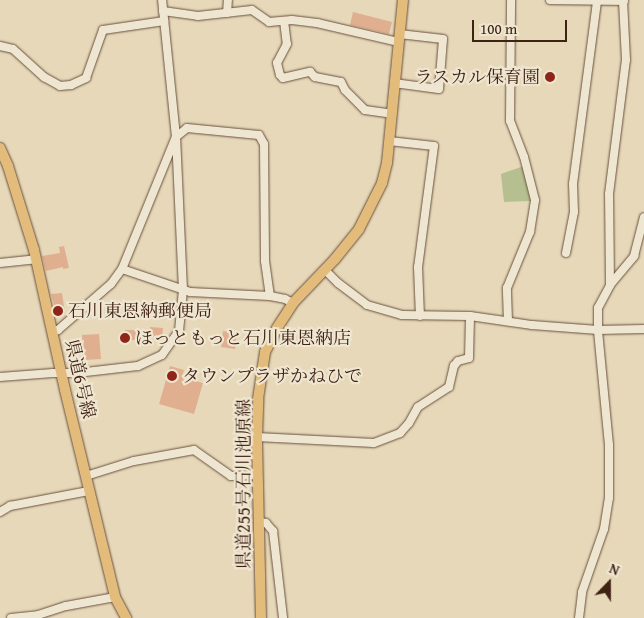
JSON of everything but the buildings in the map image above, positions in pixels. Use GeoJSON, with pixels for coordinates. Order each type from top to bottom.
{"type":"FeatureCollection","features":[{"type":"Feature","properties":{"kind":"main road","name":"県道255号石川池原線"},"geometry":{"type":"LineString","coordinates":[[261,618],[257,437],[258,399],[266,352],[277,328],[293,304],[325,270],[359,229],[373,204],[385,174],[403,0]]}},
{"type":"Feature","properties":{"kind":"main road","name":"県道6号線"},"geometry":{"type":"LineString","coordinates":[[0,148],[8,166],[36,259],[115,597],[126,618]]}},
{"type":"Feature","properties":{"kind":"street"},"geometry":{"type":"LineString","coordinates":[[0,377],[61,372],[77,373],[138,366],[162,355],[179,331],[183,290],[176,137],[162,0]]}},
{"type":"Feature","properties":{"kind":"street"},"geometry":{"type":"LineString","coordinates":[[227,13],[228,0]]}},
{"type":"Feature","properties":{"kind":"street"},"geometry":{"type":"LineString","coordinates":[[508,321],[507,288],[530,232],[535,200],[524,157],[510,121],[511,0]]}},
{"type":"Feature","properties":{"kind":"street"},"geometry":{"type":"LineString","coordinates":[[550,0],[624,0],[626,60],[609,194],[610,285]]}},
{"type":"Feature","properties":{"kind":"street"},"geometry":{"type":"LineString","coordinates":[[566,253],[574,212],[573,184],[597,1]]}},
{"type":"Feature","properties":{"kind":"street"},"geometry":{"type":"LineString","coordinates":[[163,11],[198,16],[252,10],[269,22],[317,23],[399,38],[443,39],[439,89],[394,83]]}},
{"type":"Feature","properties":{"kind":"street"},"geometry":{"type":"LineString","coordinates":[[0,46],[12,49],[44,77],[60,86],[72,85],[86,78],[103,30],[164,21]]}},
{"type":"Feature","properties":{"kind":"street"},"geometry":{"type":"LineString","coordinates":[[284,21],[287,44],[277,63],[280,75],[283,78],[310,72],[315,77],[341,82],[345,90],[365,110],[392,114]]}},
{"type":"Feature","properties":{"kind":"street"},"geometry":{"type":"LineString","coordinates":[[52,331],[58,330],[111,284],[122,269],[176,137],[187,128],[259,135],[264,144],[265,261],[270,296]]}},
{"type":"Feature","properties":{"kind":"street"},"geometry":{"type":"LineString","coordinates":[[389,141],[434,146],[418,267],[420,316]]}},
{"type":"Feature","properties":{"kind":"street"},"geometry":{"type":"LineString","coordinates":[[580,618],[582,592],[604,529],[609,498],[609,445],[598,330],[598,308],[610,285],[634,256],[644,217]]}},
{"type":"Feature","properties":{"kind":"street"},"geometry":{"type":"LineString","coordinates":[[0,263],[36,259]]}},
{"type":"Feature","properties":{"kind":"street"},"geometry":{"type":"LineString","coordinates":[[122,269],[183,290],[270,296],[285,299],[293,304]]}},
{"type":"Feature","properties":{"kind":"street"},"geometry":{"type":"LineString","coordinates":[[325,270],[338,283],[367,305],[402,315],[470,316],[532,326],[598,330],[644,329]]}},
{"type":"Feature","properties":{"kind":"street"},"geometry":{"type":"LineString","coordinates":[[257,437],[374,443],[400,433],[418,407],[449,388],[454,366],[458,361],[469,358],[470,316]]}},
{"type":"Feature","properties":{"kind":"street"},"geometry":{"type":"LineString","coordinates":[[86,476],[134,462],[194,450],[230,476],[258,475]]}},
{"type":"Feature","properties":{"kind":"street"},"geometry":{"type":"LineString","coordinates":[[0,512],[10,506],[89,491]]}},
{"type":"Feature","properties":{"kind":"street"},"geometry":{"type":"LineString","coordinates":[[259,522],[266,522],[273,531],[284,618]]}},
{"type":"Feature","properties":{"kind":"street"},"geometry":{"type":"LineString","coordinates":[[11,618],[38,615],[66,606],[115,597]]}},
{"type":"Feature","properties":{"kind":"green space"},"geometry":{"type":"Polygon","coordinates":[[[524,166],[531,201],[504,202],[501,174],[524,166]]]}},
{"type":"Feature","properties":{"kind":"place","name":"ラスカル保育園"},"geometry":{"type":"Point","coordinates":[550,77]}},
{"type":"Feature","properties":{"kind":"place","name":"石川東恩納郵便局"},"geometry":{"type":"Point","coordinates":[58,311]}},
{"type":"Feature","properties":{"kind":"place","name":"ほっともっと石川東恩納店"},"geometry":{"type":"Point","coordinates":[125,338]}},
{"type":"Feature","properties":{"kind":"place","name":"タウンプラザかねひで"},"geometry":{"type":"Point","coordinates":[172,376]}}]}
